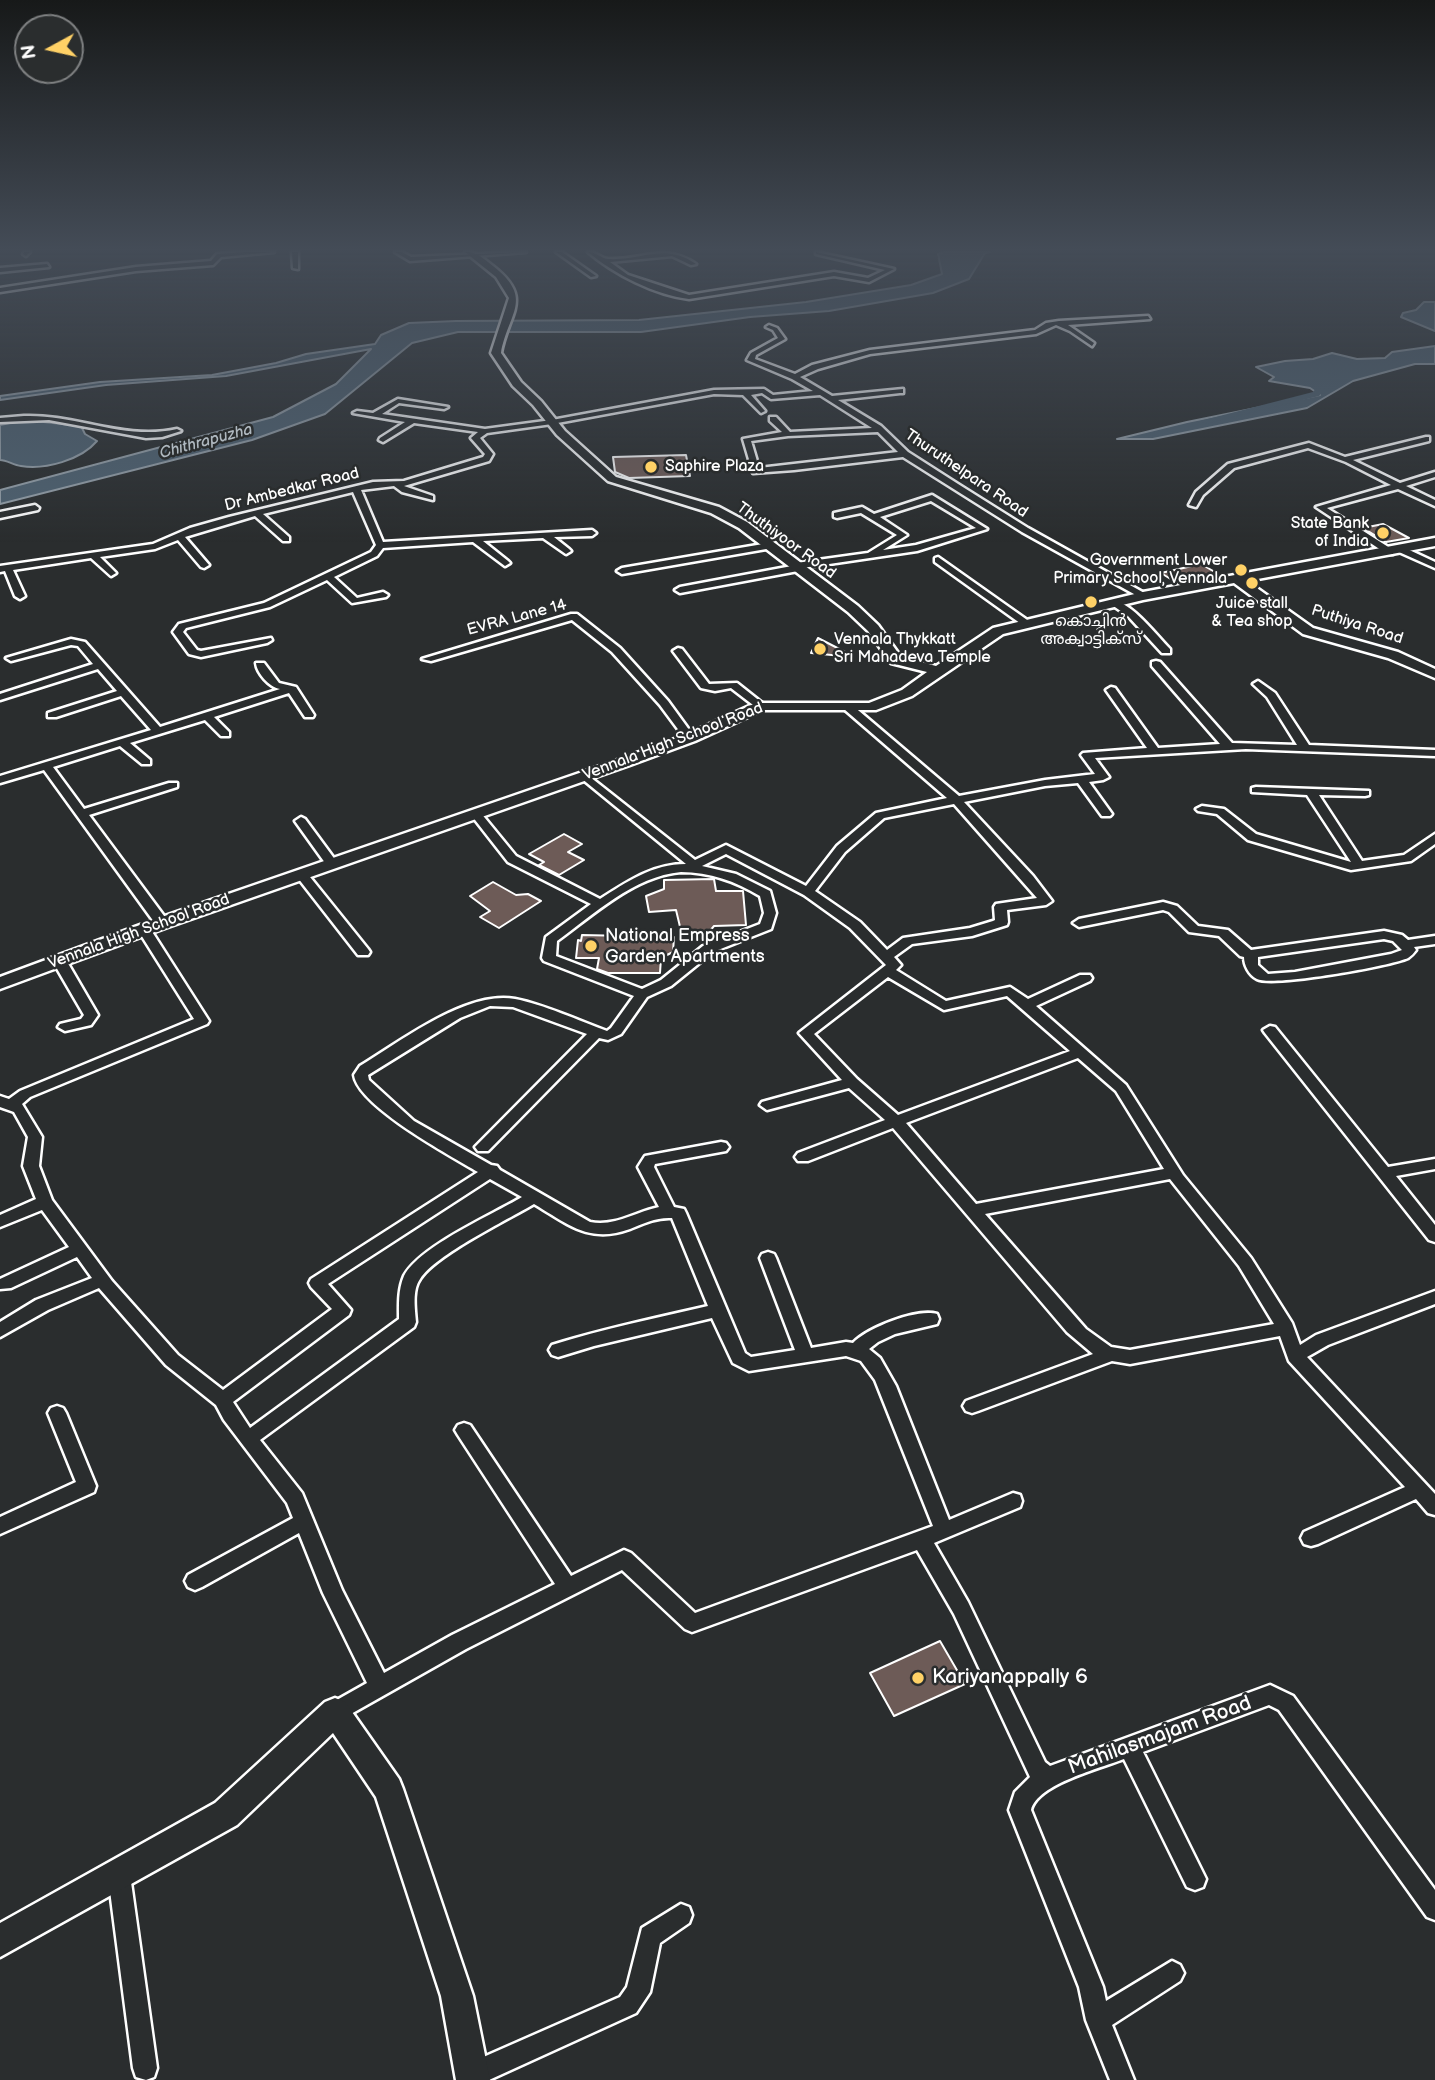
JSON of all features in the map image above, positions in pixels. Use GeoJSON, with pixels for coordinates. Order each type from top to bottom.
{"type":"FeatureCollection","features":[{"type":"Feature","properties":{"kind":"main road","name":"Thuthiyoor Road"},"geometry":{"type":"LineString","coordinates":[[497,349],[496,353],[517,384],[612,480],[715,510],[743,526],[873,628],[896,660],[939,670]]}},
{"type":"Feature","properties":{"kind":"main road","name":"Vennala High School Road"},"geometry":{"type":"LineString","coordinates":[[0,983],[162,923],[690,738],[761,706],[871,707],[907,693],[998,631],[1143,596],[1435,542]]}},
{"type":"Feature","properties":{"kind":"main road","name":"Puthiya Road"},"geometry":{"type":"LineString","coordinates":[[1237,579],[1308,631],[1392,654],[1435,674]]}},
{"type":"Feature","properties":{"kind":"main road"},"geometry":{"type":"LineString","coordinates":[[0,1941],[226,1814],[335,1712],[388,1789],[457,1996],[472,2077]]}},
{"type":"Feature","properties":{"kind":"street","name":"Thuruthelpara Road"},"geometry":{"type":"LineString","coordinates":[[763,349],[753,354],[751,360],[795,377],[880,430],[905,454],[1025,530],[1143,596]]}},
{"type":"Feature","properties":{"kind":"street"},"geometry":{"type":"LineString","coordinates":[[795,377],[815,366],[870,352],[894,349]]}},
{"type":"Feature","properties":{"kind":"street"},"geometry":{"type":"LineString","coordinates":[[357,413],[485,431],[552,422],[714,392],[764,391],[771,397],[820,393]]}},
{"type":"Feature","properties":{"kind":"street"},"geometry":{"type":"LineString","coordinates":[[829,399],[900,391]]}},
{"type":"Feature","properties":{"kind":"street"},"geometry":{"type":"LineString","coordinates":[[745,393],[761,411]]}},
{"type":"Feature","properties":{"kind":"street"},"geometry":{"type":"LineString","coordinates":[[374,415],[398,401],[444,407]]}},
{"type":"Feature","properties":{"kind":"street"},"geometry":{"type":"LineString","coordinates":[[0,420],[50,418],[164,436],[177,431]]}},
{"type":"Feature","properties":{"kind":"street"},"geometry":{"type":"LineString","coordinates":[[773,419],[788,434]]}},
{"type":"Feature","properties":{"kind":"street"},"geometry":{"type":"LineString","coordinates":[[383,440],[412,421]]}},
{"type":"Feature","properties":{"kind":"street"},"geometry":{"type":"LineString","coordinates":[[880,430],[788,434],[747,439],[756,471],[804,469],[859,458],[905,454]]}},
{"type":"Feature","properties":{"kind":"street","name":"Dr Ambedkar Road"},"geometry":{"type":"LineString","coordinates":[[4,569],[92,554],[130,551],[257,513],[356,489],[395,483],[486,459],[489,454],[475,438],[485,431]]}},
{"type":"Feature","properties":{"kind":"street"},"geometry":{"type":"LineString","coordinates":[[1346,460],[1426,439]]}},
{"type":"Feature","properties":{"kind":"street"},"geometry":{"type":"LineString","coordinates":[[1194,505],[1199,494],[1231,466],[1309,445],[1435,503]]}},
{"type":"Feature","properties":{"kind":"street"},"geometry":{"type":"LineString","coordinates":[[1435,474],[1320,507],[1396,551],[1435,565]]}},
{"type":"Feature","properties":{"kind":"street"},"geometry":{"type":"LineString","coordinates":[[395,483],[405,490],[430,498]]}},
{"type":"Feature","properties":{"kind":"street"},"geometry":{"type":"LineString","coordinates":[[356,489],[380,545]]}},
{"type":"Feature","properties":{"kind":"street"},"geometry":{"type":"LineString","coordinates":[[680,590],[797,567],[901,551],[984,529],[932,498],[875,516]]}},
{"type":"Feature","properties":{"kind":"street"},"geometry":{"type":"LineString","coordinates":[[0,515],[35,508]]}},
{"type":"Feature","properties":{"kind":"street"},"geometry":{"type":"LineString","coordinates":[[836,515],[862,510],[903,535],[864,557]]}},
{"type":"Feature","properties":{"kind":"street"},"geometry":{"type":"LineString","coordinates":[[257,513],[286,539]]}},
{"type":"Feature","properties":{"kind":"street"},"geometry":{"type":"LineString","coordinates":[[380,545],[592,533]]}},
{"type":"Feature","properties":{"kind":"street"},"geometry":{"type":"LineString","coordinates":[[545,536],[566,551]]}},
{"type":"Feature","properties":{"kind":"street"},"geometry":{"type":"LineString","coordinates":[[180,537],[204,565]]}},
{"type":"Feature","properties":{"kind":"street"},"geometry":{"type":"LineString","coordinates":[[477,541],[505,563]]}},
{"type":"Feature","properties":{"kind":"street"},"geometry":{"type":"LineString","coordinates":[[887,544],[901,551]]}},
{"type":"Feature","properties":{"kind":"street"},"geometry":{"type":"LineString","coordinates":[[267,640],[201,654],[192,652],[178,632],[182,626],[267,605],[374,554],[380,545]]}},
{"type":"Feature","properties":{"kind":"street"},"geometry":{"type":"LineString","coordinates":[[622,570],[769,546]]}},
{"type":"Feature","properties":{"kind":"street"},"geometry":{"type":"LineString","coordinates":[[92,554],[110,573]]}},
{"type":"Feature","properties":{"kind":"street"},"geometry":{"type":"LineString","coordinates":[[938,560],[1027,624]]}},
{"type":"Feature","properties":{"kind":"street"},"geometry":{"type":"LineString","coordinates":[[4,569],[20,596]]}},
{"type":"Feature","properties":{"kind":"street"},"geometry":{"type":"LineString","coordinates":[[328,576],[355,601],[383,595]]}},
{"type":"Feature","properties":{"kind":"street"},"geometry":{"type":"LineString","coordinates":[[1115,603],[1131,614],[1166,651]]}},
{"type":"Feature","properties":{"kind":"street","name":"EVRA Lane 14"},"geometry":{"type":"LineString","coordinates":[[427,659],[574,616],[616,650],[664,703],[690,738]]}},
{"type":"Feature","properties":{"kind":"street"},"geometry":{"type":"LineString","coordinates":[[12,658],[76,642],[157,730]]}},
{"type":"Feature","properties":{"kind":"street"},"geometry":{"type":"LineString","coordinates":[[678,651],[705,686],[715,688],[733,685],[761,706]]}},
{"type":"Feature","properties":{"kind":"street"},"geometry":{"type":"LineString","coordinates":[[1156,664],[1228,746]]}},
{"type":"Feature","properties":{"kind":"street"},"geometry":{"type":"LineString","coordinates":[[0,697],[100,665]]}},
{"type":"Feature","properties":{"kind":"street"},"geometry":{"type":"LineString","coordinates":[[260,665],[275,685],[292,689],[309,715]]}},
{"type":"Feature","properties":{"kind":"street"},"geometry":{"type":"LineString","coordinates":[[1258,684],[1270,695],[1305,748]]}},
{"type":"Feature","properties":{"kind":"street"},"geometry":{"type":"LineString","coordinates":[[0,780],[292,689]]}},
{"type":"Feature","properties":{"kind":"street"},"geometry":{"type":"LineString","coordinates":[[1111,690],[1154,750]]}},
{"type":"Feature","properties":{"kind":"street"},"geometry":{"type":"LineString","coordinates":[[52,715],[124,692]]}},
{"type":"Feature","properties":{"kind":"street"},"geometry":{"type":"LineString","coordinates":[[848,707],[956,800],[1046,901],[1000,907],[1002,922],[972,932],[908,941],[886,964],[806,1033],[852,1082],[896,1121],[1073,1327],[1095,1348],[1109,1355],[1129,1357],[1286,1328]]}},
{"type":"Feature","properties":{"kind":"street"},"geometry":{"type":"LineString","coordinates":[[206,715],[225,734]]}},
{"type":"Feature","properties":{"kind":"street"},"geometry":{"type":"LineString","coordinates":[[122,742],[146,762]]}},
{"type":"Feature","properties":{"kind":"street"},"geometry":{"type":"LineString","coordinates":[[808,892],[841,849],[880,815],[1103,776],[1087,755],[1228,746],[1435,753]]}},
{"type":"Feature","properties":{"kind":"street"},"geometry":{"type":"LineString","coordinates":[[47,766],[162,923]]}},
{"type":"Feature","properties":{"kind":"street"},"geometry":{"type":"LineString","coordinates":[[585,776],[694,865],[726,849],[808,892],[855,925],[886,964],[944,1006],[1010,991],[1027,1005],[1121,1088],[1174,1173],[1245,1262],[1286,1328],[1295,1356],[1435,1507]]}},
{"type":"Feature","properties":{"kind":"street"},"geometry":{"type":"LineString","coordinates":[[1081,779],[1106,814]]}},
{"type":"Feature","properties":{"kind":"street"},"geometry":{"type":"LineString","coordinates":[[82,813],[173,785]]}},
{"type":"Feature","properties":{"kind":"street"},"geometry":{"type":"LineString","coordinates":[[1256,790],[1365,793]]}},
{"type":"Feature","properties":{"kind":"street"},"geometry":{"type":"LineString","coordinates":[[1310,791],[1359,865]]}},
{"type":"Feature","properties":{"kind":"street"},"geometry":{"type":"LineString","coordinates":[[1202,809],[1220,811],[1252,837],[1351,866],[1407,858],[1435,838]]}},
{"type":"Feature","properties":{"kind":"street"},"geometry":{"type":"LineString","coordinates":[[476,814],[512,859],[600,904]]}},
{"type":"Feature","properties":{"kind":"street"},"geometry":{"type":"LineString","coordinates":[[301,821],[332,864]]}},
{"type":"Feature","properties":{"kind":"street"},"geometry":{"type":"LineString","coordinates":[[642,994],[549,958],[551,940],[600,904],[645,878],[667,869],[722,873],[746,881],[766,894],[770,913],[766,926],[708,950],[666,983],[642,994],[616,1031],[608,1036],[514,1003],[489,1002],[455,1015],[365,1069],[361,1075],[362,1083],[409,1125],[450,1151],[492,1170],[534,1198],[598,1231],[626,1225],[656,1212],[668,1210],[678,1213],[739,1357],[750,1364],[846,1349],[858,1350],[877,1366],[898,1413],[924,1486],[945,1531]]}},
{"type":"Feature","properties":{"kind":"street"},"geometry":{"type":"LineString","coordinates":[[302,875],[363,952]]}},
{"type":"Feature","properties":{"kind":"street"},"geometry":{"type":"LineString","coordinates":[[1079,923],[1163,906],[1173,909],[1182,921],[1194,929],[1223,933],[1245,953],[1384,934],[1397,938],[1406,944],[1409,950],[1406,954],[1394,958],[1281,978],[1261,976],[1251,965],[1251,954]]}},
{"type":"Feature","properties":{"kind":"street"},"geometry":{"type":"LineString","coordinates":[[5,1103],[202,1021],[144,930]]}},
{"type":"Feature","properties":{"kind":"street"},"geometry":{"type":"LineString","coordinates":[[1406,944],[1435,940]]}},
{"type":"Feature","properties":{"kind":"street"},"geometry":{"type":"LineString","coordinates":[[59,960],[91,1015],[86,1022],[65,1027]]}},
{"type":"Feature","properties":{"kind":"street"},"geometry":{"type":"LineString","coordinates":[[1027,1005],[1085,978]]}},
{"type":"Feature","properties":{"kind":"street"},"geometry":{"type":"LineString","coordinates":[[1270,1030],[1435,1236]]}},
{"type":"Feature","properties":{"kind":"street"},"geometry":{"type":"LineString","coordinates":[[483,1147],[596,1033]]}},
{"type":"Feature","properties":{"kind":"street"},"geometry":{"type":"LineString","coordinates":[[803,1157],[1080,1052]]}},
{"type":"Feature","properties":{"kind":"street"},"geometry":{"type":"LineString","coordinates":[[767,1105],[852,1082]]}},
{"type":"Feature","properties":{"kind":"street"},"geometry":{"type":"LineString","coordinates":[[5,1103],[19,1110],[35,1137],[32,1166],[45,1202],[102,1280],[172,1360],[223,1400],[248,1439],[295,1499],[333,1593],[380,1687]]}},
{"type":"Feature","properties":{"kind":"street"},"geometry":{"type":"LineString","coordinates":[[668,1210],[648,1175],[646,1167],[650,1160],[722,1147]]}},
{"type":"Feature","properties":{"kind":"street"},"geometry":{"type":"LineString","coordinates":[[1385,1173],[1435,1164]]}},
{"type":"Feature","properties":{"kind":"street"},"geometry":{"type":"LineString","coordinates":[[223,1400],[343,1310],[317,1283],[492,1170]]}},
{"type":"Feature","properties":{"kind":"street"},"geometry":{"type":"LineString","coordinates":[[974,1210],[1174,1173]]}},
{"type":"Feature","properties":{"kind":"street"},"geometry":{"type":"LineString","coordinates":[[248,1439],[408,1322],[407,1297],[413,1275],[438,1254],[534,1198]]}},
{"type":"Feature","properties":{"kind":"street"},"geometry":{"type":"LineString","coordinates":[[0,1221],[45,1202]]}},
{"type":"Feature","properties":{"kind":"street"},"geometry":{"type":"LineString","coordinates":[[5,1284],[80,1249]]}},
{"type":"Feature","properties":{"kind":"street"},"geometry":{"type":"LineString","coordinates":[[768,1258],[806,1356]]}},
{"type":"Feature","properties":{"kind":"street"},"geometry":{"type":"LineString","coordinates":[[0,1330],[42,1305],[102,1280]]}},
{"type":"Feature","properties":{"kind":"street"},"geometry":{"type":"LineString","coordinates":[[1295,1356],[1322,1340],[1435,1297]]}},
{"type":"Feature","properties":{"kind":"street"},"geometry":{"type":"LineString","coordinates":[[558,1350],[718,1310]]}},
{"type":"Feature","properties":{"kind":"street"},"geometry":{"type":"LineString","coordinates":[[858,1350],[863,1343],[883,1332],[931,1319]]}},
{"type":"Feature","properties":{"kind":"street"},"geometry":{"type":"LineString","coordinates":[[972,1406],[1109,1355]]}},
{"type":"Feature","properties":{"kind":"street"},"geometry":{"type":"LineString","coordinates":[[0,1526],[87,1486],[57,1413]]}},
{"type":"Feature","properties":{"kind":"street"},"geometry":{"type":"LineString","coordinates":[[464,1430],[568,1588]]}},
{"type":"Feature","properties":{"kind":"street"},"geometry":{"type":"LineString","coordinates":[[1311,1538],[1419,1489]]}},
{"type":"Feature","properties":{"kind":"street"},"geometry":{"type":"LineString","coordinates":[[335,1712],[459,1642],[624,1559],[692,1623],[922,1540],[1013,1501]]}},
{"type":"Feature","properties":{"kind":"street"},"geometry":{"type":"LineString","coordinates":[[195,1581],[304,1521]]}},
{"type":"Feature","properties":{"kind":"street","name":"Mahilasmajam Road"},"geometry":{"type":"LineString","coordinates":[[922,1540],[961,1608],[1037,1769],[1048,1777],[1270,1695],[1286,1703],[1435,1909]]}},
{"type":"Feature","properties":{"kind":"street"},"geometry":{"type":"LineString","coordinates":[[1130,1748],[1195,1878]]}},
{"type":"Feature","properties":{"kind":"street"},"geometry":{"type":"LineString","coordinates":[[1048,1777],[1020,1801],[1020,1810],[1091,1987],[1098,2020],[1122,2080]]}},
{"type":"Feature","properties":{"kind":"street"},"geometry":{"type":"LineString","coordinates":[[119,1875],[145,2067]]}},
{"type":"Feature","properties":{"kind":"street"},"geometry":{"type":"LineString","coordinates":[[472,2077],[628,2005],[638,1992],[650,1936],[681,1915]]}},
{"type":"Feature","properties":{"kind":"street"},"geometry":{"type":"LineString","coordinates":[[1098,2020],[1172,1973]]}},
{"type":"Feature","properties":{"kind":"water"},"geometry":{"type":"Polygon","coordinates":[[[340,349],[371,349],[226,376],[106,385],[0,400],[0,396],[100,382],[212,375],[276,363],[306,354],[340,349]]]}},
{"type":"Feature","properties":{"kind":"water","name":"Chithrapuzha"},"geometry":{"type":"Polygon","coordinates":[[[371,349],[405,349],[325,414],[252,440],[0,504],[0,490],[273,417],[336,384],[371,349]]]}},
{"type":"Feature","properties":{"kind":"water"},"geometry":{"type":"Polygon","coordinates":[[[1435,349],[1435,364],[1415,364],[1353,381],[1307,408],[1153,439],[1117,439],[1320,395],[1310,388],[1269,381],[1274,377],[1256,367],[1313,359],[1332,353],[1357,359],[1385,358],[1392,352],[1435,349]]]}},
{"type":"Feature","properties":{"kind":"water"},"geometry":{"type":"Polygon","coordinates":[[[25,420],[81,426],[85,434],[97,441],[82,453],[51,465],[31,467],[0,460],[0,425],[25,420]]]}},
{"type":"Feature","properties":{"kind":"building","name":"Saphire Plaza"},"geometry":{"type":"Polygon","coordinates":[[[686,455],[690,476],[629,478],[615,472],[613,457],[686,455]]]}},
{"type":"Feature","properties":{"kind":"building","name":"State Bank of India"},"geometry":{"type":"Polygon","coordinates":[[[1383,524],[1409,538],[1386,542],[1363,528],[1383,524]]]}},
{"type":"Feature","properties":{"kind":"building"},"geometry":{"type":"Polygon","coordinates":[[[1201,564],[1220,575],[1177,583],[1161,573],[1201,564]]]}},
{"type":"Feature","properties":{"kind":"building"},"geometry":{"type":"Polygon","coordinates":[[[818,638],[853,656],[811,653],[818,638]]]}},
{"type":"Feature","properties":{"kind":"building"},"geometry":{"type":"Polygon","coordinates":[[[564,834],[582,844],[568,852],[584,860],[559,875],[539,865],[544,862],[529,854],[564,834]]]}},
{"type":"Feature","properties":{"kind":"building","name":"National Empress Garden Apartments"},"geometry":{"type":"Polygon","coordinates":[[[714,879],[716,891],[743,891],[746,925],[714,926],[709,932],[682,935],[676,910],[649,912],[646,896],[664,889],[664,880],[714,879]]]}},
{"type":"Feature","properties":{"kind":"building"},"geometry":{"type":"Polygon","coordinates":[[[493,882],[516,895],[528,894],[541,901],[499,928],[480,917],[490,911],[470,896],[493,882]]]}},
{"type":"Feature","properties":{"kind":"building","name":"National Empress Garden Apartments"},"geometry":{"type":"Polygon","coordinates":[[[582,935],[674,937],[673,952],[661,958],[660,973],[608,973],[597,969],[599,958],[576,958],[578,940],[581,941],[582,935]]]}},
{"type":"Feature","properties":{"kind":"building","name":"Kariyanappally 6"},"geometry":{"type":"Polygon","coordinates":[[[940,1641],[965,1684],[894,1716],[870,1673],[940,1641]]]}},
{"type":"Feature","properties":{"kind":"waterway"},"geometry":{"type":"LineString","coordinates":[[1205,421],[1316,394],[1332,375]]}},
{"type":"Feature","properties":{"kind":"place","name":"Saphire Plaza"},"geometry":{"type":"Point","coordinates":[651,467]}},
{"type":"Feature","properties":{"kind":"place","name":"State Bank of India"},"geometry":{"type":"Point","coordinates":[1383,533]}},
{"type":"Feature","properties":{"kind":"place","name":"Government Lower Primary School, Vennala"},"geometry":{"type":"Point","coordinates":[1241,570]}},
{"type":"Feature","properties":{"kind":"place","name":"Juice stall & Tea shop"},"geometry":{"type":"Point","coordinates":[1252,583]}},
{"type":"Feature","properties":{"kind":"place","name":"കൊച്ചിൻ അക്വാട്ടിക്സ്"},"geometry":{"type":"Point","coordinates":[1091,602]}},
{"type":"Feature","properties":{"kind":"place","name":"Vennala Thykkatt Sri Mahadeva Temple"},"geometry":{"type":"Point","coordinates":[820,649]}},
{"type":"Feature","properties":{"kind":"place","name":"National Empress Garden Apartments"},"geometry":{"type":"Point","coordinates":[591,946]}},
{"type":"Feature","properties":{"kind":"place","name":"Kariyanappally 6"},"geometry":{"type":"Point","coordinates":[918,1678]}}]}
